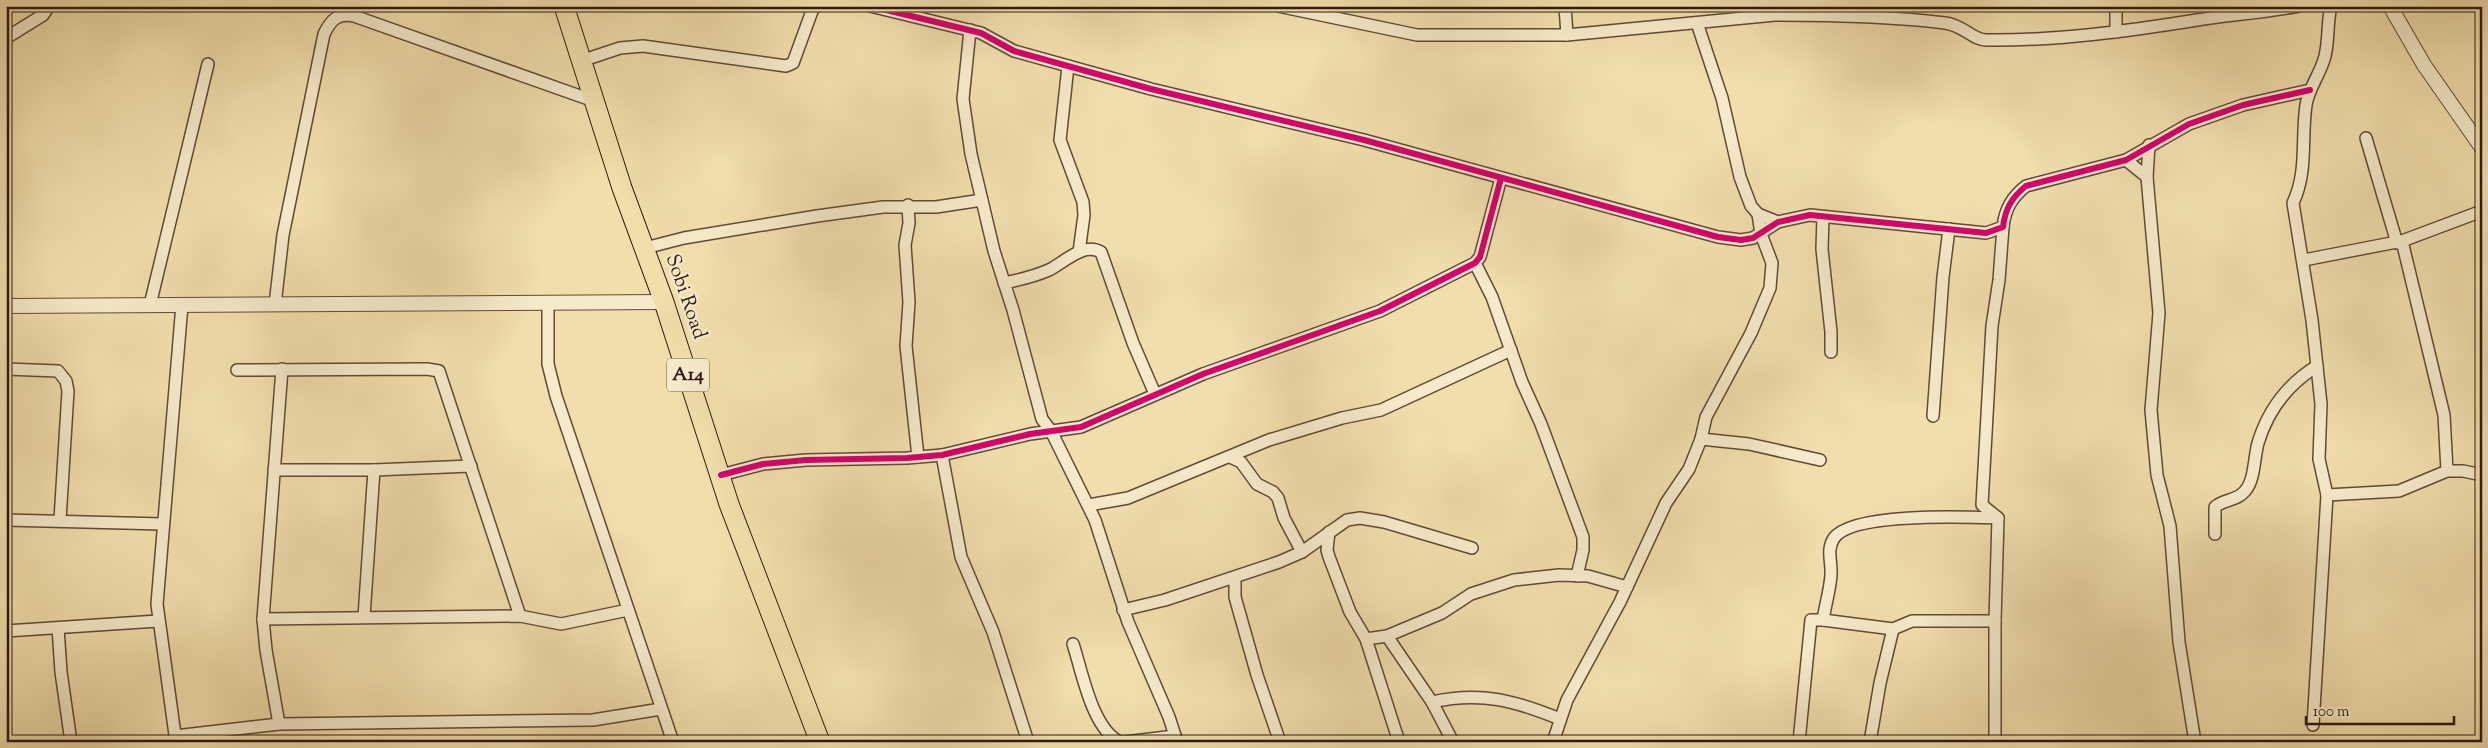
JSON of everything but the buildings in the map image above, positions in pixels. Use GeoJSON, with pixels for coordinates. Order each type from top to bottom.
{"type":"FeatureCollection","features":[{"type":"Feature","properties":{"kind":"highway","name":"Sobi Road"},"geometry":{"type":"LineString","coordinates":[[564,6],[594,101],[764,600],[820,742]]}},
{"type":"Feature","properties":{"kind":"street"},"geometry":{"type":"LineString","coordinates":[[6,38],[43,15],[49,6]]}},
{"type":"Feature","properties":{"kind":"street"},"geometry":{"type":"LineString","coordinates":[[581,61],[620,48],[643,46],[786,66],[793,63],[812,11],[816,6]]}},
{"type":"Feature","properties":{"kind":"street"},"geometry":{"type":"LineString","coordinates":[[870,6],[981,33],[1014,51],[1068,66],[1364,140],[1718,236],[1741,240],[1753,238],[1778,222],[1810,215],[1986,233],[2003,227]]}},
{"type":"Feature","properties":{"kind":"street"},"geometry":{"type":"LineString","coordinates":[[1278,6],[1417,35],[1567,35],[1775,15],[1888,11],[1958,25],[1983,40],[2116,32],[2299,6]]}},
{"type":"Feature","properties":{"kind":"street"},"geometry":{"type":"LineString","coordinates":[[1565,6],[1567,35]]}},
{"type":"Feature","properties":{"kind":"street"},"geometry":{"type":"LineString","coordinates":[[2116,6],[2116,32]]}},
{"type":"Feature","properties":{"kind":"street"},"geometry":{"type":"LineString","coordinates":[[2313,725],[2327,495],[2319,459],[2320,404],[2317,366],[2304,260],[2293,203],[2300,189],[2304,169],[2306,106],[2310,90],[2322,68],[2326,54],[2331,6]]}},
{"type":"Feature","properties":{"kind":"street"},"geometry":{"type":"LineString","coordinates":[[2390,6],[2424,65],[2482,148]]}},
{"type":"Feature","properties":{"kind":"street"},"geometry":{"type":"LineString","coordinates":[[274,305],[283,235],[324,34],[330,22],[336,16],[345,14],[354,16],[594,101]]}},
{"type":"Feature","properties":{"kind":"street"},"geometry":{"type":"LineString","coordinates":[[1697,23],[1722,98],[1740,177],[1751,206],[1758,214],[1778,222]]}},
{"type":"Feature","properties":{"kind":"street"},"geometry":{"type":"LineString","coordinates":[[970,30],[962,99],[971,154],[1004,283],[1042,419],[1052,431],[1088,505],[1123,610],[1176,739],[1125,742]]}},
{"type":"Feature","properties":{"kind":"street"},"geometry":{"type":"LineString","coordinates":[[150,306],[208,64]]}},
{"type":"Feature","properties":{"kind":"street"},"geometry":{"type":"LineString","coordinates":[[1068,66],[1060,140],[1083,202],[1084,215],[1079,252]]}},
{"type":"Feature","properties":{"kind":"street"},"geometry":{"type":"LineString","coordinates":[[1998,518],[1982,505],[1990,344],[2000,280],[2000,253],[2005,212],[2015,194],[2026,186],[2126,160],[2149,145],[2189,124],[2244,104],[2310,90]]}},
{"type":"Feature","properties":{"kind":"street"},"geometry":{"type":"LineString","coordinates":[[2366,138],[2399,242],[2444,415],[2447,471]]}},
{"type":"Feature","properties":{"kind":"street"},"geometry":{"type":"LineString","coordinates":[[2149,145],[2147,177],[2159,313],[2151,410],[2157,475],[2170,526],[2179,642],[2195,742]]}},
{"type":"Feature","properties":{"kind":"street"},"geometry":{"type":"LineString","coordinates":[[2126,160],[2147,177]]}},
{"type":"Feature","properties":{"kind":"street"},"geometry":{"type":"LineString","coordinates":[[721,475],[763,464],[806,460],[918,458],[942,455],[992,442],[1081,427],[1204,374],[1380,311],[1475,263],[1480,257],[1501,178]]}},
{"type":"Feature","properties":{"kind":"street"},"geometry":{"type":"LineString","coordinates":[[645,248],[684,238],[799,219],[908,206],[936,207],[982,200]]}},
{"type":"Feature","properties":{"kind":"street"},"geometry":{"type":"LineString","coordinates":[[908,206],[909,223],[905,245],[909,302],[906,346],[918,458]]}},
{"type":"Feature","properties":{"kind":"street"},"geometry":{"type":"LineString","coordinates":[[2304,260],[2399,242],[2482,211]]}},
{"type":"Feature","properties":{"kind":"street"},"geometry":{"type":"LineString","coordinates":[[1553,742],[1567,700],[1627,587],[1666,503],[1689,469],[1701,439],[1706,417],[1751,333],[1770,288],[1772,263],[1761,234],[1758,214]]}},
{"type":"Feature","properties":{"kind":"street"},"geometry":{"type":"LineString","coordinates":[[1823,217],[1822,248],[1832,332],[1831,352]]}},
{"type":"Feature","properties":{"kind":"street"},"geometry":{"type":"LineString","coordinates":[[1933,416],[1943,277],[1949,229]]}},
{"type":"Feature","properties":{"kind":"street"},"geometry":{"type":"LineString","coordinates":[[1986,233],[2000,253]]}},
{"type":"Feature","properties":{"kind":"street"},"geometry":{"type":"LineString","coordinates":[[1004,283],[1049,270],[1079,252],[1094,248],[1101,252],[1133,343],[1154,394]]}},
{"type":"Feature","properties":{"kind":"street"},"geometry":{"type":"LineString","coordinates":[[1475,263],[1492,297],[1583,537],[1583,550],[1577,576]]}},
{"type":"Feature","properties":{"kind":"street"},"geometry":{"type":"LineString","coordinates":[[6,306],[664,302]]}},
{"type":"Feature","properties":{"kind":"street"},"geometry":{"type":"LineString","coordinates":[[548,303],[550,372],[672,742]]}},
{"type":"Feature","properties":{"kind":"street"},"geometry":{"type":"LineString","coordinates":[[182,305],[163,524],[158,621],[176,739],[279,724],[593,720],[662,710]]}},
{"type":"Feature","properties":{"kind":"street"},"geometry":{"type":"LineString","coordinates":[[1088,505],[1128,498],[1269,440],[1342,418],[1381,410],[1511,350]]}},
{"type":"Feature","properties":{"kind":"street"},"geometry":{"type":"LineString","coordinates":[[2215,534],[2215,507],[2219,503],[2236,498],[2246,490],[2258,443],[2268,417],[2287,390],[2300,377],[2317,366]]}},
{"type":"Feature","properties":{"kind":"street"},"geometry":{"type":"LineString","coordinates":[[6,369],[58,371],[66,381],[66,452],[60,520]]}},
{"type":"Feature","properties":{"kind":"street"},"geometry":{"type":"LineString","coordinates":[[279,724],[266,650],[263,619],[282,369]]}},
{"type":"Feature","properties":{"kind":"street"},"geometry":{"type":"LineString","coordinates":[[237,370],[436,369],[442,379],[520,616]]}},
{"type":"Feature","properties":{"kind":"street"},"geometry":{"type":"LineString","coordinates":[[1701,439],[1749,444],[1820,460]]}},
{"type":"Feature","properties":{"kind":"street"},"geometry":{"type":"LineString","coordinates":[[942,455],[961,557],[992,632],[1028,742]]}},
{"type":"Feature","properties":{"kind":"street"},"geometry":{"type":"LineString","coordinates":[[1230,457],[1241,462],[1257,484],[1273,492],[1278,498],[1284,518],[1306,549]]}},
{"type":"Feature","properties":{"kind":"street"},"geometry":{"type":"LineString","coordinates":[[274,470],[374,470],[471,466]]}},
{"type":"Feature","properties":{"kind":"street"},"geometry":{"type":"LineString","coordinates":[[364,617],[374,470]]}},
{"type":"Feature","properties":{"kind":"street"},"geometry":{"type":"LineString","coordinates":[[2327,495],[2399,491],[2447,471],[2463,471],[2482,475]]}},
{"type":"Feature","properties":{"kind":"street"},"geometry":{"type":"LineString","coordinates":[[1823,620],[1831,575],[1829,552],[1834,538],[1846,529],[1919,516],[1998,518]]}},
{"type":"Feature","properties":{"kind":"street"},"geometry":{"type":"LineString","coordinates":[[1123,610],[1165,600],[1235,578],[1306,549],[1347,520],[1360,518],[1384,522],[1472,548]]}},
{"type":"Feature","properties":{"kind":"street"},"geometry":{"type":"LineString","coordinates":[[1995,742],[1995,621],[1998,518]]}},
{"type":"Feature","properties":{"kind":"street"},"geometry":{"type":"LineString","coordinates":[[6,520],[163,524]]}},
{"type":"Feature","properties":{"kind":"street"},"geometry":{"type":"LineString","coordinates":[[1329,532],[1327,550],[1350,612],[1366,639],[1399,742]]}},
{"type":"Feature","properties":{"kind":"street"},"geometry":{"type":"LineString","coordinates":[[1306,549],[1327,550]]}},
{"type":"Feature","properties":{"kind":"street"},"geometry":{"type":"LineString","coordinates":[[1366,639],[1387,636],[1442,613],[1471,594],[1514,580],[1559,575],[1588,576],[1627,587]]}},
{"type":"Feature","properties":{"kind":"street"},"geometry":{"type":"LineString","coordinates":[[1235,578],[1235,597],[1257,675],[1280,742]]}},
{"type":"Feature","properties":{"kind":"street"},"geometry":{"type":"LineString","coordinates":[[1214,584],[1235,597]]}},
{"type":"Feature","properties":{"kind":"street"},"geometry":{"type":"LineString","coordinates":[[263,619],[520,616],[562,624],[628,610]]}},
{"type":"Feature","properties":{"kind":"street"},"geometry":{"type":"LineString","coordinates":[[1799,742],[1811,620],[1893,629],[1912,621],[1995,621]]}},
{"type":"Feature","properties":{"kind":"street"},"geometry":{"type":"LineString","coordinates":[[6,631],[158,621]]}},
{"type":"Feature","properties":{"kind":"street"},"geometry":{"type":"LineString","coordinates":[[58,628],[61,672],[71,742]]}},
{"type":"Feature","properties":{"kind":"street"},"geometry":{"type":"LineString","coordinates":[[1870,742],[1880,682],[1893,629]]}},
{"type":"Feature","properties":{"kind":"street"},"geometry":{"type":"LineString","coordinates":[[1387,636],[1432,702],[1453,742]]}},
{"type":"Feature","properties":{"kind":"street"},"geometry":{"type":"LineString","coordinates":[[1073,644],[1094,708],[1111,738],[1120,742]]}},
{"type":"Feature","properties":{"kind":"street"},"geometry":{"type":"LineString","coordinates":[[1432,702],[1460,697],[1488,698],[1521,703],[1560,719]]}},
{"type":"Feature","properties":{"kind":"cycle path"},"geometry":{"type":"LineString","coordinates":[[870,6],[981,33],[1014,51],[1151,89],[1364,140],[1718,237],[1741,240],[1753,238],[1778,222],[1810,215],[1986,233],[2003,227],[2005,215],[2010,204],[2026,186],[2126,160],[2189,124],[2243,105],[2310,90]]}},
{"type":"Feature","properties":{"kind":"cycle path"},"geometry":{"type":"LineString","coordinates":[[721,475],[763,464],[806,460],[907,458],[942,455],[1030,434],[1081,427],[1203,374],[1380,311],[1475,263],[1480,257],[1501,178]]}}]}
